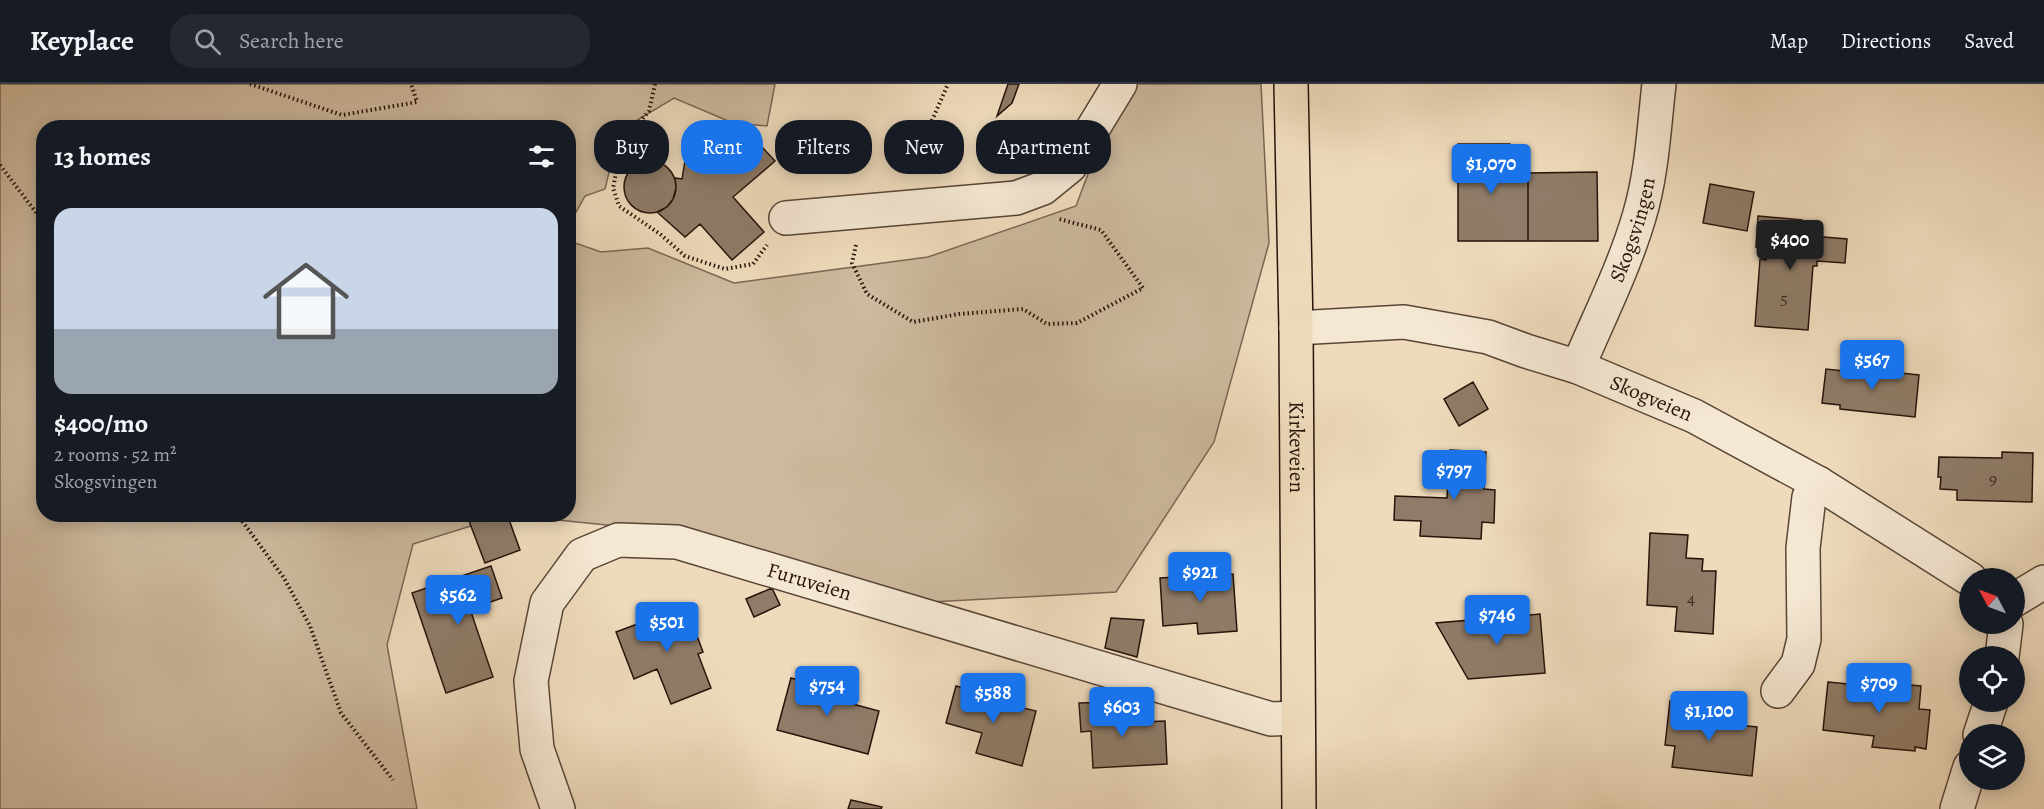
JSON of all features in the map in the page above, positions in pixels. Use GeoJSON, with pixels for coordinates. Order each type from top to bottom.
{"type":"FeatureCollection","features":[{"type":"Feature","properties":{"kind":"main road","name":"Kirkeveien"},"geometry":{"type":"LineString","coordinates":[[1291,84],[1296,328],[1299,809]]}},
{"type":"Feature","properties":{"kind":"street"},"geometry":{"type":"LineString","coordinates":[[786,218],[1016,198],[1043,188],[1070,166],[1120,84]]}},
{"type":"Feature","properties":{"kind":"street","name":"Skogsvingen"},"geometry":{"type":"LineString","coordinates":[[1578,367],[1629,247],[1639,216],[1651,157],[1659,84]]}},
{"type":"Feature","properties":{"kind":"street","name":"Skogveien"},"geometry":{"type":"LineString","coordinates":[[1296,328],[1404,322],[1488,337],[1578,367],[1694,416],[1818,483],[1959,572]]}},
{"type":"Feature","properties":{"kind":"street"},"geometry":{"type":"LineString","coordinates":[[1778,691],[1798,664],[1804,639],[1803,548],[1809,497],[1818,483]]}},
{"type":"Feature","properties":{"kind":"street","name":"Furuveien"},"geometry":{"type":"LineString","coordinates":[[558,809],[537,749],[531,681],[547,603],[582,555],[618,540],[676,542],[1271,719],[1297,718]]}},
{"type":"Feature","properties":{"kind":"street"},"geometry":{"type":"LineString","coordinates":[[2025,593],[2044,582]]}},
{"type":"Feature","properties":{"kind":"street"},"geometry":{"type":"LineString","coordinates":[[1957,809],[1963,790]]}},
{"type":"Feature","properties":{"kind":"path"},"geometry":{"type":"LineString","coordinates":[[250,84],[342,115],[417,102],[411,84]]}},
{"type":"Feature","properties":{"kind":"path"},"geometry":{"type":"LineString","coordinates":[[655,84],[649,111],[622,143],[613,188],[619,206],[660,234],[686,256],[725,269],[753,264],[786,218]]}},
{"type":"Feature","properties":{"kind":"path"},"geometry":{"type":"LineString","coordinates":[[932,120],[948,84]]}},
{"type":"Feature","properties":{"kind":"path"},"geometry":{"type":"LineString","coordinates":[[0,165],[36,212]]}},
{"type":"Feature","properties":{"kind":"path"},"geometry":{"type":"LineString","coordinates":[[862,212],[852,263],[867,294],[913,322],[959,314],[1023,309],[1047,324],[1077,323],[1143,288],[1101,230],[1054,217],[1043,188]]}},
{"type":"Feature","properties":{"kind":"path"},"geometry":{"type":"LineString","coordinates":[[243,522],[284,578],[310,626],[341,712],[393,780]]}},
{"type":"Feature","properties":{"kind":"shaded area"},"geometry":{"type":"Polygon","coordinates":[[[0,84],[775,84],[767,126],[763,126],[763,120],[726,120],[674,98],[637,120],[594,120],[594,174],[609,174],[605,189],[585,196],[576,212],[576,120],[36,120],[36,522],[484,522],[413,544],[387,645],[417,809],[0,809],[0,84]]]}},
{"type":"Feature","properties":{"kind":"shaded area"},"geometry":{"type":"Polygon","coordinates":[[[1122,84],[1261,84],[1269,243],[1214,442],[1116,592],[913,603],[715,536],[576,522],[576,243],[601,252],[648,248],[734,283],[928,257],[1076,206],[1088,174],[1111,174],[1111,120],[1108,120],[1122,84]]]}},
{"type":"Feature","properties":{"kind":"building"},"geometry":{"type":"Polygon","coordinates":[[[1008,84],[1019,84],[1012,103],[997,116],[1008,84]]]}},
{"type":"Feature","properties":{"kind":"building"},"geometry":{"type":"Polygon","coordinates":[[[1458,144],[1510,144],[1510,173],[1528,173],[1528,241],[1458,241],[1458,144]]]}},
{"type":"Feature","properties":{"kind":"building"},"geometry":{"type":"Polygon","coordinates":[[[763,148],[775,161],[763,171],[763,148]]]}},
{"type":"Feature","properties":{"kind":"building"},"geometry":{"type":"Polygon","coordinates":[[[669,170],[675,182],[674,197],[668,205],[660,211],[650,213],[640,211],[632,205],[626,197],[624,187],[628,174],[669,174],[669,170]]]}},
{"type":"Feature","properties":{"kind":"building"},"geometry":{"type":"Polygon","coordinates":[[[1597,172],[1598,241],[1528,241],[1528,173],[1597,172]]]}},
{"type":"Feature","properties":{"kind":"building"},"geometry":{"type":"Polygon","coordinates":[[[683,174],[760,174],[733,197],[764,232],[732,260],[700,224],[685,237],[657,212],[667,207],[673,199],[676,188],[675,178],[682,179],[683,174]]]}},
{"type":"Feature","properties":{"kind":"building"},"geometry":{"type":"Polygon","coordinates":[[[1710,184],[1754,192],[1747,231],[1703,223],[1710,184]]]}},
{"type":"Feature","properties":{"kind":"building"},"geometry":{"type":"Polygon","coordinates":[[[1758,216],[1802,220],[1801,235],[1847,239],[1845,263],[1817,261],[1817,266],[1813,266],[1808,330],[1755,326],[1760,259],[1766,260],[1766,248],[1756,247],[1758,216]]]}},
{"type":"Feature","properties":{"kind":"building"},"geometry":{"type":"Polygon","coordinates":[[[1844,367],[1919,375],[1915,417],[1840,409],[1840,405],[1822,403],[1826,369],[1844,371],[1844,367]]]}},
{"type":"Feature","properties":{"kind":"building"},"geometry":{"type":"Polygon","coordinates":[[[1473,382],[1488,409],[1459,426],[1444,399],[1473,382]]]}},
{"type":"Feature","properties":{"kind":"building"},"geometry":{"type":"Polygon","coordinates":[[[1450,450],[1486,452],[1484,489],[1495,490],[1494,523],[1482,522],[1481,539],[1420,536],[1421,521],[1394,520],[1395,496],[1447,498],[1450,450]]]}},
{"type":"Feature","properties":{"kind":"building"},"geometry":{"type":"Polygon","coordinates":[[[2002,452],[2033,453],[2032,502],[1957,500],[1957,490],[1940,489],[1939,457],[2002,458],[2002,452]]]}},
{"type":"Feature","properties":{"kind":"building"},"geometry":{"type":"Polygon","coordinates":[[[469,522],[510,522],[520,550],[485,563],[469,522]]]}},
{"type":"Feature","properties":{"kind":"building"},"geometry":{"type":"Polygon","coordinates":[[[1650,533],[1688,535],[1686,558],[1703,559],[1702,571],[1716,571],[1713,634],[1675,631],[1677,607],[1647,605],[1650,533]]]}},
{"type":"Feature","properties":{"kind":"building"},"geometry":{"type":"Polygon","coordinates":[[[491,566],[502,598],[470,609],[493,677],[446,693],[412,593],[491,566]]]}},
{"type":"Feature","properties":{"kind":"building"},"geometry":{"type":"Polygon","coordinates":[[[1233,574],[1237,631],[1198,634],[1197,623],[1163,626],[1160,578],[1233,574]]]}},
{"type":"Feature","properties":{"kind":"building"},"geometry":{"type":"Polygon","coordinates":[[[772,588],[780,605],[754,617],[746,599],[772,588]]]}},
{"type":"Feature","properties":{"kind":"building"},"geometry":{"type":"Polygon","coordinates":[[[686,606],[703,652],[698,654],[711,688],[671,704],[657,669],[634,679],[616,632],[686,606]]]}},
{"type":"Feature","properties":{"kind":"building"},"geometry":{"type":"Polygon","coordinates":[[[1540,614],[1545,673],[1468,679],[1436,623],[1540,614]]]}},
{"type":"Feature","properties":{"kind":"building"},"geometry":{"type":"Polygon","coordinates":[[[1111,618],[1144,620],[1137,657],[1105,648],[1111,618]]]}},
{"type":"Feature","properties":{"kind":"building"},"geometry":{"type":"Polygon","coordinates":[[[791,678],[852,694],[849,703],[879,711],[868,754],[777,730],[791,678]]]}},
{"type":"Feature","properties":{"kind":"building"},"geometry":{"type":"Polygon","coordinates":[[[1828,682],[1878,687],[1879,682],[1921,686],[1919,709],[1930,710],[1926,749],[1915,747],[1915,751],[1872,747],[1874,736],[1823,730],[1828,682]]]}},
{"type":"Feature","properties":{"kind":"building"},"geometry":{"type":"Polygon","coordinates":[[[956,686],[1008,700],[1007,704],[1036,711],[1022,766],[976,753],[982,733],[946,723],[956,686]]]}},
{"type":"Feature","properties":{"kind":"building"},"geometry":{"type":"Polygon","coordinates":[[[1670,701],[1700,705],[1699,721],[1757,727],[1752,776],[1672,767],[1675,746],[1665,745],[1670,701]]]}},
{"type":"Feature","properties":{"kind":"building"},"geometry":{"type":"Polygon","coordinates":[[[1115,702],[1116,723],[1165,721],[1167,764],[1093,768],[1091,731],[1081,732],[1079,703],[1115,702]]]}},
{"type":"Feature","properties":{"kind":"building"},"geometry":{"type":"Polygon","coordinates":[[[851,800],[882,807],[881,809],[848,809],[851,800]]]}}]}
